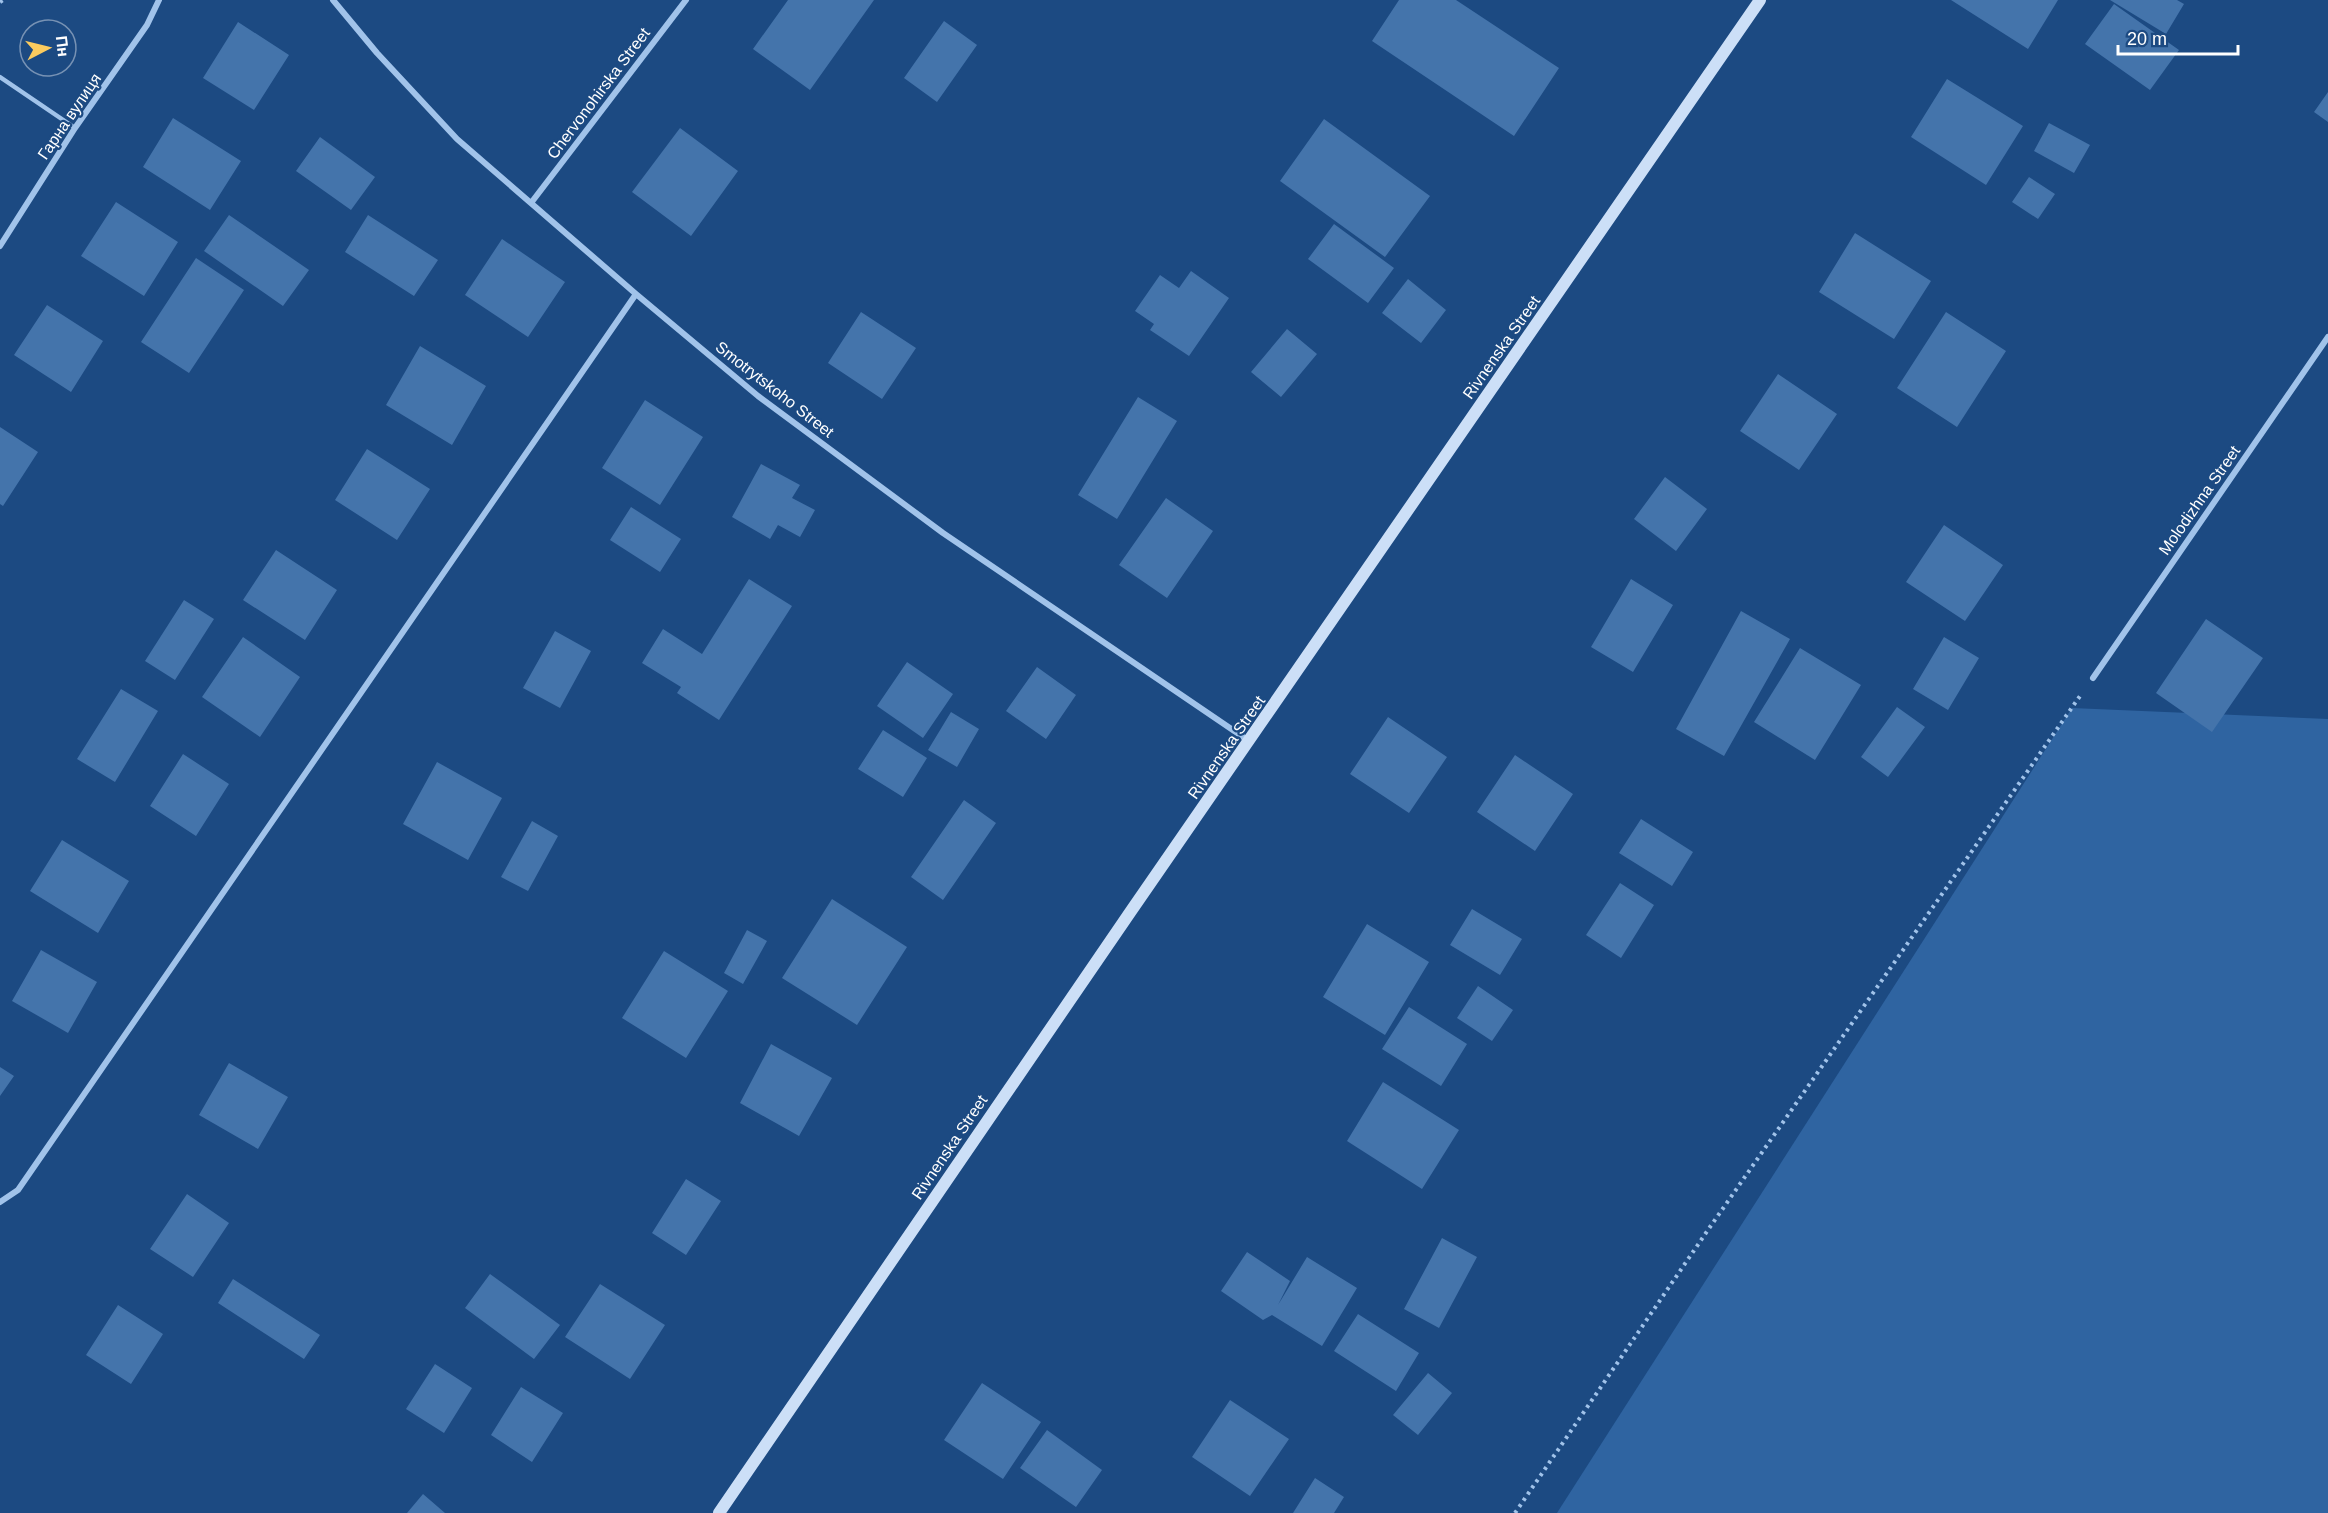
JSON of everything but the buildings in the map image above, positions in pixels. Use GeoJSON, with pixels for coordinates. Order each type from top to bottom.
{"type":"FeatureCollection","features":[{"type":"Feature","properties":{"kind":"main road","name":"Rivnenska Street"},"geometry":{"type":"LineString","coordinates":[[719,1513],[1124,921],[1760,0]]}},
{"type":"Feature","properties":{"kind":"street","name":"Гарна вулиця"},"geometry":{"type":"LineString","coordinates":[[0,246],[75,128],[147,24],[159,0]]}},
{"type":"Feature","properties":{"kind":"street","name":"Smotrytskoho Street"},"geometry":{"type":"LineString","coordinates":[[333,0],[377,53],[457,139],[758,396],[933,526],[1250,741]]}},
{"type":"Feature","properties":{"kind":"street","name":"Chervonohirska Street"},"geometry":{"type":"LineString","coordinates":[[531,203],[686,0]]}},
{"type":"Feature","properties":{"kind":"street"},"geometry":{"type":"LineString","coordinates":[[0,1202],[18,1190],[636,294]]}},
{"type":"Feature","properties":{"kind":"street","name":"Molodizhna Street"},"geometry":{"type":"LineString","coordinates":[[2093,678],[2328,337]]}},
{"type":"Feature","properties":{"kind":"lane"},"geometry":{"type":"LineString","coordinates":[[0,77],[75,128]]}},
{"type":"Feature","properties":{"kind":"path"},"geometry":{"type":"LineString","coordinates":[[1515,1513],[1710,1227],[2093,678]]}},
{"type":"Feature","properties":{"kind":"shaded area"},"geometry":{"type":"Polygon","coordinates":[[[2072,708],[2328,719],[2328,1513],[1557,1513],[2072,708]]]}}]}
